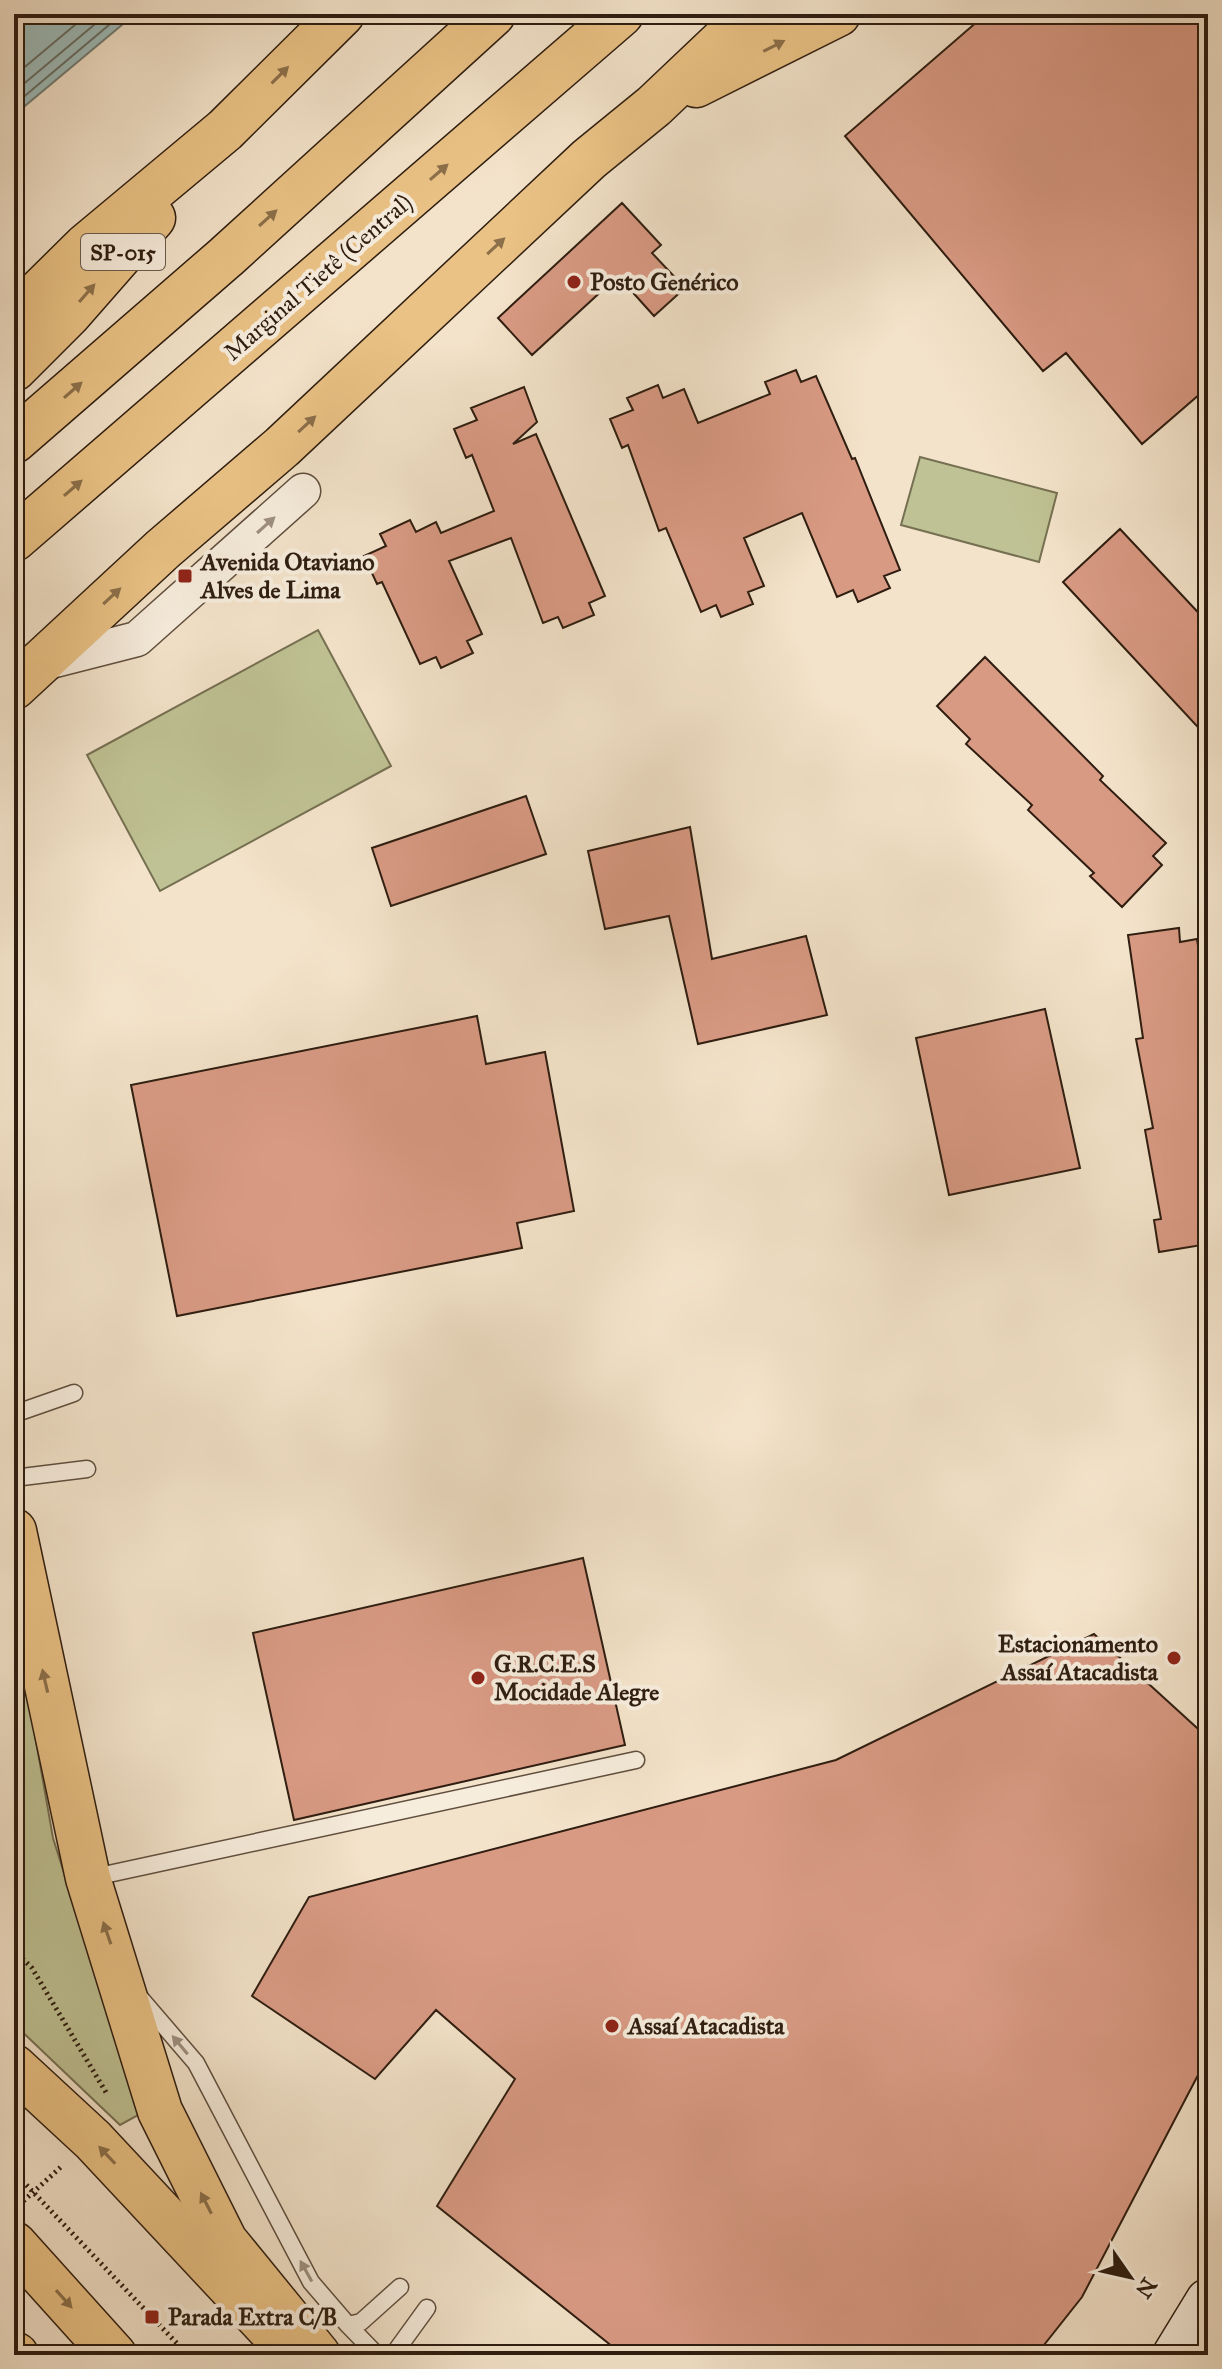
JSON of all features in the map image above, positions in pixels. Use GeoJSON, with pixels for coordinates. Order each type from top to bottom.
{"type":"FeatureCollection","features":[{"type":"Feature","properties":{"kind":"main road","name":"SP-015"},"geometry":{"type":"LineString","coordinates":[[14,317],[86,246],[225,130],[342,14]]}},
{"type":"Feature","properties":{"kind":"main road"},"geometry":{"type":"LineString","coordinates":[[14,441],[226,257],[493,14]]}},
{"type":"Feature","properties":{"kind":"main road","name":"Marginal Tietê (Central)"},"geometry":{"type":"LineString","coordinates":[[14,539],[621,14]]}},
{"type":"Feature","properties":{"kind":"main road"},"geometry":{"type":"LineString","coordinates":[[26,676],[163,549],[282,447],[589,159],[654,106],[751,14]]}},
{"type":"Feature","properties":{"kind":"main road"},"geometry":{"type":"LineString","coordinates":[[654,106],[838,14]]}},
{"type":"Feature","properties":{"kind":"main road","name":"SP-015"},"geometry":{"type":"LineString","coordinates":[[14,369],[99,280],[225,130]]}},
{"type":"Feature","properties":{"kind":"main road"},"geometry":{"type":"LineString","coordinates":[[14,1531],[88,1878],[121,1976],[160,2111],[225,2241],[333,2340]]}},
{"type":"Feature","properties":{"kind":"main road"},"geometry":{"type":"LineString","coordinates":[[14,2067],[93,2140],[294,2355]]}},
{"type":"Feature","properties":{"kind":"main road"},"geometry":{"type":"LineString","coordinates":[[14,2244],[114,2355]]}},
{"type":"Feature","properties":{"kind":"main road"},"geometry":{"type":"LineString","coordinates":[[1175,2355],[1208,2301]]}},
{"type":"Feature","properties":{"kind":"street"},"geometry":{"type":"LineString","coordinates":[[26,676],[137,639],[303,491]]}},
{"type":"Feature","properties":{"kind":"lane"},"geometry":{"type":"LineString","coordinates":[[14,1414],[74,1393]]}},
{"type":"Feature","properties":{"kind":"lane"},"geometry":{"type":"LineString","coordinates":[[14,1478],[87,1469]]}},
{"type":"Feature","properties":{"kind":"lane"},"geometry":{"type":"LineString","coordinates":[[88,1878],[636,1760]]}},
{"type":"Feature","properties":{"kind":"lane"},"geometry":{"type":"LineString","coordinates":[[121,1976],[196,2063],[311,2282],[333,2340]]}},
{"type":"Feature","properties":{"kind":"lane"},"geometry":{"type":"LineString","coordinates":[[333,2340],[361,2322],[400,2287]]}},
{"type":"Feature","properties":{"kind":"lane"},"geometry":{"type":"LineString","coordinates":[[393,2355],[427,2308]]}},
{"type":"Feature","properties":{"kind":"lane"},"geometry":{"type":"LineString","coordinates":[[333,2340],[377,2355]]}},
{"type":"Feature","properties":{"kind":"path"},"geometry":{"type":"LineString","coordinates":[[14,1950],[32,1968],[107,2095]]}},
{"type":"Feature","properties":{"kind":"path"},"geometry":{"type":"LineString","coordinates":[[14,2172],[188,2355]]}},
{"type":"Feature","properties":{"kind":"green space"},"geometry":{"type":"Polygon","coordinates":[[[920,457],[1057,493],[1039,562],[901,525],[920,457]]]}},
{"type":"Feature","properties":{"kind":"green space"},"geometry":{"type":"Polygon","coordinates":[[[318,630],[391,766],[160,891],[87,755],[318,630]]]}},
{"type":"Feature","properties":{"kind":"green space"},"geometry":{"type":"Polygon","coordinates":[[[14,1616],[53,1838],[140,2114],[120,2125],[14,2024],[14,1616]]]}},
{"type":"Feature","properties":{"kind":"water"},"geometry":{"type":"Polygon","coordinates":[[[14,14],[135,14],[14,115],[14,14]]]}},
{"type":"Feature","properties":{"kind":"building"},"geometry":{"type":"Polygon","coordinates":[[[986,14],[1208,14],[1208,387],[1142,444],[1066,353],[1043,371],[845,136],[986,14]]]}},
{"type":"Feature","properties":{"kind":"building","name":"Posto Genérico"},"geometry":{"type":"Polygon","coordinates":[[[622,203],[661,245],[652,253],[685,288],[654,316],[618,276],[532,355],[498,318],[622,203]]]}},
{"type":"Feature","properties":{"kind":"building"},"geometry":{"type":"Polygon","coordinates":[[[796,370],[801,382],[816,376],[852,459],[855,458],[900,570],[884,576],[890,588],[858,602],[853,590],[837,597],[802,513],[744,538],[764,586],[748,592],[753,604],[721,617],[716,605],[701,612],[666,528],[659,531],[628,445],[622,448],[610,419],[633,410],[627,398],[658,385],[663,398],[684,389],[698,423],[770,394],[765,382],[796,370]]]}},
{"type":"Feature","properties":{"kind":"building"},"geometry":{"type":"Polygon","coordinates":[[[524,387],[537,422],[513,444],[536,434],[605,596],[589,603],[594,615],[563,628],[558,617],[543,623],[511,538],[449,561],[482,634],[467,641],[473,653],[441,668],[436,657],[420,664],[382,582],[377,584],[364,556],[386,546],[380,534],[410,520],[416,532],[436,522],[441,533],[494,511],[472,455],[466,458],[454,429],[477,420],[471,408],[524,387]]]}},
{"type":"Feature","properties":{"kind":"building"},"geometry":{"type":"Polygon","coordinates":[[[1120,529],[1208,623],[1208,738],[1063,582],[1120,529]]]}},
{"type":"Feature","properties":{"kind":"building"},"geometry":{"type":"Polygon","coordinates":[[[985,657],[1103,776],[1100,780],[1166,843],[1153,856],[1162,865],[1122,907],[1090,876],[1094,873],[1028,810],[1032,805],[966,744],[970,739],[937,706],[985,657]]]}},
{"type":"Feature","properties":{"kind":"building"},"geometry":{"type":"Polygon","coordinates":[[[526,796],[546,854],[391,906],[372,848],[526,796]]]}},
{"type":"Feature","properties":{"kind":"building"},"geometry":{"type":"Polygon","coordinates":[[[690,827],[712,959],[806,936],[827,1015],[698,1044],[669,916],[605,929],[588,851],[690,827]]]}},
{"type":"Feature","properties":{"kind":"building"},"geometry":{"type":"Polygon","coordinates":[[[1179,928],[1180,942],[1197,939],[1208,1010],[1208,1244],[1159,1252],[1154,1220],[1161,1219],[1145,1130],[1153,1128],[1136,1039],[1143,1038],[1128,935],[1179,928]]]}},
{"type":"Feature","properties":{"kind":"building"},"geometry":{"type":"Polygon","coordinates":[[[1045,1009],[1080,1168],[949,1195],[916,1038],[1045,1009]]]}},
{"type":"Feature","properties":{"kind":"building"},"geometry":{"type":"Polygon","coordinates":[[[477,1016],[486,1064],[545,1052],[574,1211],[517,1223],[522,1248],[177,1316],[131,1085],[477,1016]]]}},
{"type":"Feature","properties":{"kind":"building"},"geometry":{"type":"Polygon","coordinates":[[[583,1558],[625,1745],[294,1820],[253,1633],[583,1558]]]}},
{"type":"Feature","properties":{"kind":"building"},"geometry":{"type":"Polygon","coordinates":[[[1094,1634],[1208,1738],[1208,2056],[1082,2297],[1036,2355],[623,2355],[437,2206],[515,2079],[436,2010],[375,2079],[252,1996],[309,1897],[836,1760],[1094,1634]]]}},
{"type":"Feature","properties":{"kind":"place","name":"Posto Genérico"},"geometry":{"type":"Point","coordinates":[574,282]}},
{"type":"Feature","properties":{"kind":"place","name":"Avenida Otaviano Alves de Lima"},"geometry":{"type":"Point","coordinates":[185,576]}},
{"type":"Feature","properties":{"kind":"place","name":"Estacionamento Assaí Atacadista"},"geometry":{"type":"Point","coordinates":[1174,1658]}},
{"type":"Feature","properties":{"kind":"place","name":"G.R.C.E.S Mocidade Alegre"},"geometry":{"type":"Point","coordinates":[478,1678]}},
{"type":"Feature","properties":{"kind":"place","name":"Assaí Atacadista"},"geometry":{"type":"Point","coordinates":[612,2026]}},
{"type":"Feature","properties":{"kind":"place","name":"Parada Extra C/B"},"geometry":{"type":"Point","coordinates":[152,2317]}}]}
